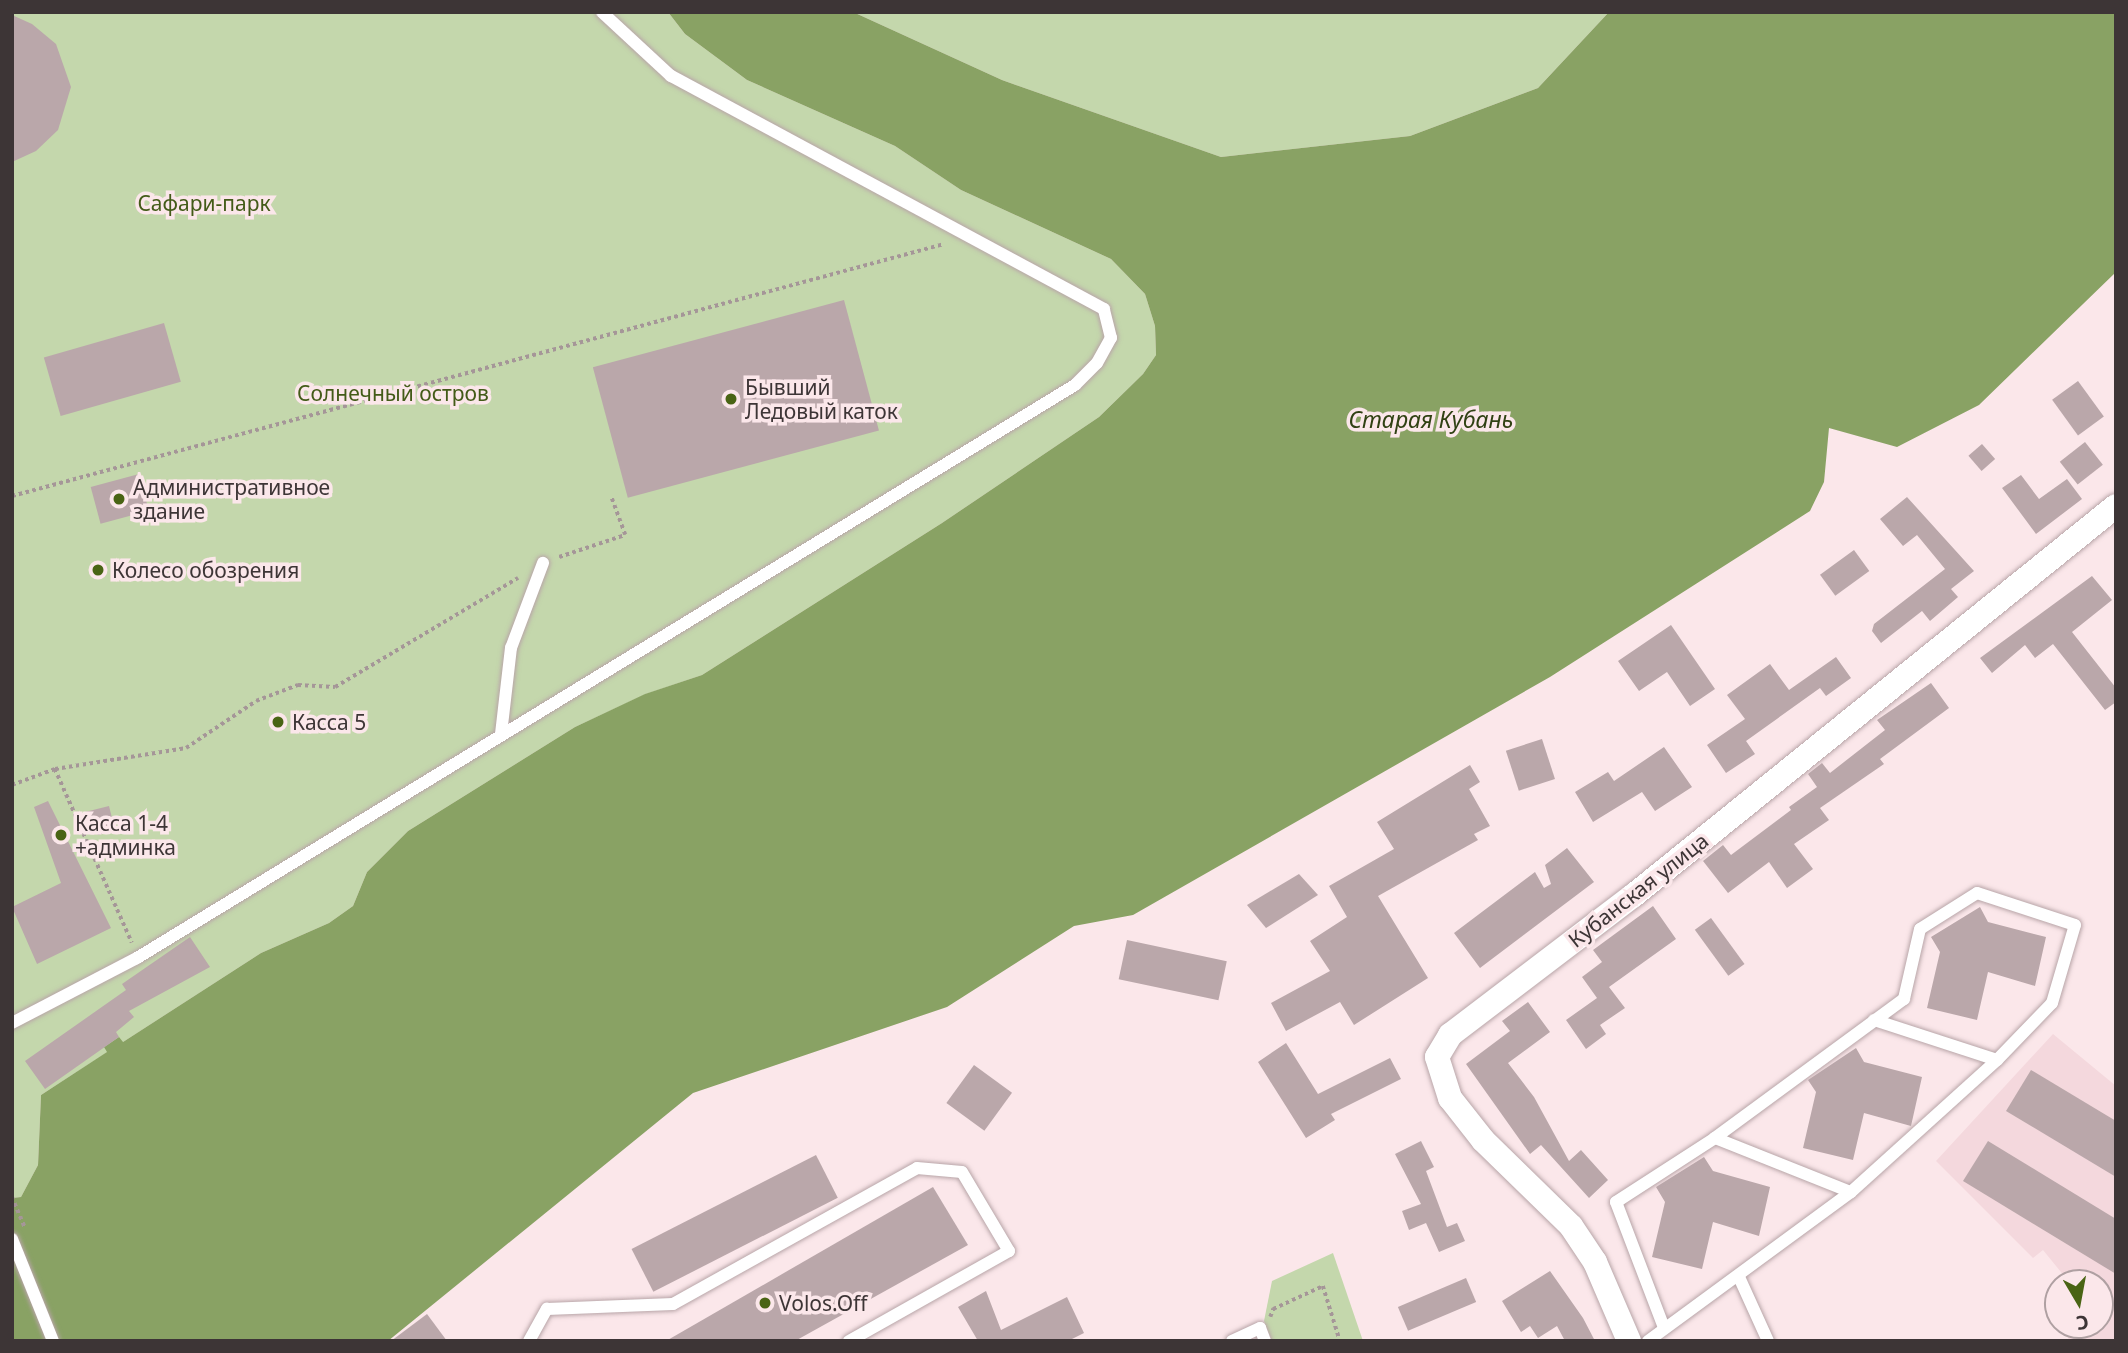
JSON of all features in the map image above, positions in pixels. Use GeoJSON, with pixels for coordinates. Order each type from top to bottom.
{"type":"FeatureCollection","features":[{"type":"Feature","properties":{"kind":"street","name":"Кубанская улица"},"geometry":{"type":"LineString","coordinates":[[1629,1341],[1595,1262],[1571,1226],[1483,1140],[1450,1098],[1437,1057],[1450,1035],[1634,895],[2116,506]]}},
{"type":"Feature","properties":{"kind":"lane"},"geometry":{"type":"LineString","coordinates":[[12,1023],[137,958],[1075,385],[1097,363],[1111,338],[1104,309],[973,236],[671,76],[602,12]]}},
{"type":"Feature","properties":{"kind":"lane"},"geometry":{"type":"LineString","coordinates":[[502,734],[511,648],[543,563]]}},
{"type":"Feature","properties":{"kind":"lane"},"geometry":{"type":"LineString","coordinates":[[1648,1341],[1852,1192],[1997,1060],[2052,1003],[2075,925],[1977,893],[1920,929],[1904,999],[1715,1138],[1615,1202],[1664,1328]]}},
{"type":"Feature","properties":{"kind":"lane"},"geometry":{"type":"LineString","coordinates":[[1874,1020],[1997,1060]]}},
{"type":"Feature","properties":{"kind":"lane"},"geometry":{"type":"LineString","coordinates":[[1715,1138],[1852,1192]]}},
{"type":"Feature","properties":{"kind":"lane"},"geometry":{"type":"LineString","coordinates":[[529,1341],[547,1309],[673,1304],[917,1167],[962,1172],[1009,1251],[849,1341]]}},
{"type":"Feature","properties":{"kind":"lane"},"geometry":{"type":"LineString","coordinates":[[12,1239],[53,1341]]}},
{"type":"Feature","properties":{"kind":"lane"},"geometry":{"type":"LineString","coordinates":[[1739,1277],[1768,1341]]}},
{"type":"Feature","properties":{"kind":"lane"},"geometry":{"type":"LineString","coordinates":[[1233,1341],[1260,1328],[1265,1341]]}},
{"type":"Feature","properties":{"kind":"path"},"geometry":{"type":"LineString","coordinates":[[12,496],[973,236]]}},
{"type":"Feature","properties":{"kind":"path"},"geometry":{"type":"LineString","coordinates":[[12,785],[55,769],[186,748],[256,701],[298,685],[335,687],[543,563],[625,535],[611,497]]}},
{"type":"Feature","properties":{"kind":"path"},"geometry":{"type":"LineString","coordinates":[[55,769],[137,958]]}},
{"type":"Feature","properties":{"kind":"path"},"geometry":{"type":"LineString","coordinates":[[1273,1309],[1323,1286],[1340,1341]]}},
{"type":"Feature","properties":{"kind":"shaded area"},"geometry":{"type":"Polygon","coordinates":[[[2053,1034],[2116,1086],[2116,1341],[2068,1339],[2114,1339],[2114,1269],[2058,1269],[2043,1250],[2033,1258],[1936,1161],[2053,1034]]]}},
{"type":"Feature","properties":{"kind":"green space","name":"Солнечный остров"},"geometry":{"type":"Polygon","coordinates":[[[12,12],[668,12],[685,34],[747,80],[895,146],[961,190],[1111,259],[1145,294],[1155,326],[1156,355],[1143,374],[1099,417],[942,523],[702,675],[646,694],[575,727],[408,831],[367,872],[353,906],[329,923],[261,953],[41,1095],[38,1165],[21,1197],[12,1198],[12,12]]]}},
{"type":"Feature","properties":{"kind":"green space"},"geometry":{"type":"Polygon","coordinates":[[[853,12],[1609,12],[1538,88],[1410,136],[1221,157],[1002,80],[853,12]]]}},
{"type":"Feature","properties":{"kind":"green space"},"geometry":{"type":"Polygon","coordinates":[[[1333,1253],[1363,1341],[1272,1341],[1264,1321],[1272,1281],[1333,1253]]]}},
{"type":"Feature","properties":{"kind":"water","name":"Старая Кубань"},"geometry":{"type":"Polygon","coordinates":[[[668,12],[853,12],[1002,80],[1221,157],[1410,136],[1538,88],[1609,12],[2116,12],[2116,272],[1979,405],[1897,447],[1829,428],[1824,482],[1810,511],[1550,677],[1133,915],[1074,926],[947,1007],[693,1093],[388,1341],[12,1341],[12,1198],[21,1197],[38,1165],[41,1095],[107,1052],[104,1047],[119,1037],[123,1042],[261,953],[329,923],[353,906],[367,872],[408,831],[575,727],[645,694],[702,675],[942,523],[1099,417],[1143,374],[1156,355],[1155,326],[1145,294],[1111,259],[961,190],[895,146],[747,80],[685,34],[668,12]]]}},
{"type":"Feature","properties":{"kind":"building"},"geometry":{"type":"Polygon","coordinates":[[[12,15],[32,24],[56,44],[71,87],[58,130],[36,151],[12,162],[12,15]]]}},
{"type":"Feature","properties":{"kind":"building"},"geometry":{"type":"Polygon","coordinates":[[[844,300],[879,430],[628,498],[593,367],[844,300]]]}},
{"type":"Feature","properties":{"kind":"building"},"geometry":{"type":"Polygon","coordinates":[[[164,323],[181,382],[61,416],[44,357],[164,323]]]}},
{"type":"Feature","properties":{"kind":"building"},"geometry":{"type":"Polygon","coordinates":[[[2078,381],[2104,417],[2078,435],[2052,400],[2078,381]]]}},
{"type":"Feature","properties":{"kind":"building"},"geometry":{"type":"Polygon","coordinates":[[[2085,442],[2103,465],[2078,485],[2060,462],[2085,442]]]}},
{"type":"Feature","properties":{"kind":"building"},"geometry":{"type":"Polygon","coordinates":[[[1982,444],[1995,459],[1982,471],[1968,456],[1982,444]]]}},
{"type":"Feature","properties":{"kind":"building","name":"Административное здание"},"geometry":{"type":"Polygon","coordinates":[[[139,474],[149,511],[101,524],[91,487],[139,474]]]}},
{"type":"Feature","properties":{"kind":"building"},"geometry":{"type":"Polygon","coordinates":[[[2021,475],[2039,499],[2067,479],[2082,499],[2036,534],[2002,488],[2021,475]]]}},
{"type":"Feature","properties":{"kind":"building"},"geometry":{"type":"Polygon","coordinates":[[[1907,497],[1974,571],[1951,589],[1958,597],[1930,621],[1922,611],[1881,643],[1872,631],[1874,624],[1945,569],[1917,535],[1903,546],[1880,519],[1907,497]]]}},
{"type":"Feature","properties":{"kind":"building"},"geometry":{"type":"Polygon","coordinates":[[[1854,550],[1869,571],[1835,596],[1820,575],[1854,550]]]}},
{"type":"Feature","properties":{"kind":"building"},"geometry":{"type":"Polygon","coordinates":[[[2092,576],[2112,600],[2072,632],[2116,688],[2116,702],[2105,710],[2053,644],[2035,658],[2025,645],[1992,673],[1980,658],[2092,576]]]}},
{"type":"Feature","properties":{"kind":"building"},"geometry":{"type":"Polygon","coordinates":[[[1671,625],[1715,689],[1690,706],[1667,672],[1639,691],[1618,661],[1671,625]]]}},
{"type":"Feature","properties":{"kind":"building"},"geometry":{"type":"Polygon","coordinates":[[[1836,657],[1851,678],[1826,696],[1820,688],[1746,741],[1755,754],[1726,773],[1707,745],[1745,719],[1727,695],[1770,664],[1789,690],[1836,657]]]}},
{"type":"Feature","properties":{"kind":"building"},"geometry":{"type":"Polygon","coordinates":[[[1931,683],[1949,708],[1880,759],[1884,764],[1820,808],[1829,820],[1794,844],[1813,869],[1787,888],[1769,862],[1728,893],[1703,861],[1723,845],[1731,855],[1791,810],[1789,807],[1817,787],[1808,774],[1822,763],[1830,773],[1885,730],[1877,720],[1931,683]]]}},
{"type":"Feature","properties":{"kind":"building"},"geometry":{"type":"Polygon","coordinates":[[[1542,739],[1555,779],[1519,791],[1506,751],[1542,739]]]}},
{"type":"Feature","properties":{"kind":"building"},"geometry":{"type":"Polygon","coordinates":[[[1664,747],[1692,787],[1655,811],[1642,792],[1593,822],[1575,792],[1608,772],[1614,781],[1664,747]]]}},
{"type":"Feature","properties":{"kind":"building"},"geometry":{"type":"Polygon","coordinates":[[[1470,765],[1480,782],[1469,789],[1490,826],[1474,834],[1478,840],[1378,896],[1428,978],[1354,1025],[1340,1002],[1286,1031],[1271,1003],[1330,971],[1310,941],[1347,917],[1329,886],[1394,849],[1377,822],[1470,765]]]}},
{"type":"Feature","properties":{"kind":"building"},"geometry":{"type":"Polygon","coordinates":[[[48,801],[111,928],[37,964],[12,907],[61,883],[34,807],[48,801]]]}},
{"type":"Feature","properties":{"kind":"building"},"geometry":{"type":"Polygon","coordinates":[[[109,806],[115,830],[98,835],[85,812],[109,806]]]}},
{"type":"Feature","properties":{"kind":"building"},"geometry":{"type":"Polygon","coordinates":[[[1567,848],[1594,882],[1480,968],[1454,933],[1535,872],[1544,888],[1551,884],[1545,865],[1567,848]]]}},
{"type":"Feature","properties":{"kind":"building"},"geometry":{"type":"Polygon","coordinates":[[[1299,874],[1318,895],[1266,928],[1247,905],[1299,874]]]}},
{"type":"Feature","properties":{"kind":"building"},"geometry":{"type":"Polygon","coordinates":[[[1653,906],[1676,939],[1609,987],[1625,1008],[1600,1025],[1606,1034],[1586,1049],[1566,1020],[1597,998],[1582,977],[1602,962],[1593,950],[1653,906]]]}},
{"type":"Feature","properties":{"kind":"building"},"geometry":{"type":"Polygon","coordinates":[[[1980,907],[1988,922],[2046,937],[2035,986],[1988,972],[1977,1020],[1927,1008],[1940,952],[1931,937],[1980,907]]]}},
{"type":"Feature","properties":{"kind":"building"},"geometry":{"type":"Polygon","coordinates":[[[1711,918],[1745,964],[1728,976],[1695,930],[1711,918]]]}},
{"type":"Feature","properties":{"kind":"building"},"geometry":{"type":"Polygon","coordinates":[[[190,937],[210,967],[129,1011],[134,1017],[116,1032],[119,1037],[45,1089],[25,1061],[126,990],[122,984],[190,937]]]}},
{"type":"Feature","properties":{"kind":"building"},"geometry":{"type":"Polygon","coordinates":[[[1127,940],[1227,961],[1218,1000],[1119,979],[1127,940]]]}},
{"type":"Feature","properties":{"kind":"building"},"geometry":{"type":"Polygon","coordinates":[[[1528,1002],[1550,1032],[1508,1063],[1534,1097],[1569,1161],[1581,1150],[1608,1180],[1589,1198],[1541,1145],[1530,1154],[1466,1064],[1510,1031],[1502,1021],[1528,1002]]]}},
{"type":"Feature","properties":{"kind":"building"},"geometry":{"type":"Polygon","coordinates":[[[1286,1043],[1318,1094],[1390,1058],[1401,1079],[1331,1114],[1335,1120],[1306,1138],[1258,1062],[1286,1043]]]}},
{"type":"Feature","properties":{"kind":"building"},"geometry":{"type":"Polygon","coordinates":[[[1856,1048],[1864,1062],[1922,1077],[1911,1126],[1864,1113],[1853,1160],[1803,1148],[1816,1092],[1808,1080],[1856,1048]]]}},
{"type":"Feature","properties":{"kind":"building"},"geometry":{"type":"Polygon","coordinates":[[[974,1065],[1012,1093],[984,1131],[946,1103],[974,1065]]]}},
{"type":"Feature","properties":{"kind":"building"},"geometry":{"type":"Polygon","coordinates":[[[2031,1070],[2116,1121],[2116,1177],[2006,1111],[2031,1070]]]}},
{"type":"Feature","properties":{"kind":"building"},"geometry":{"type":"Polygon","coordinates":[[[1421,1141],[1434,1167],[1426,1171],[1447,1227],[1457,1223],[1465,1241],[1439,1252],[1426,1223],[1409,1230],[1402,1211],[1421,1204],[1395,1154],[1421,1141]]]}},
{"type":"Feature","properties":{"kind":"building"},"geometry":{"type":"Polygon","coordinates":[[[1988,1141],[2116,1219],[2116,1274],[2114,1269],[2108,1269],[1963,1181],[1988,1141]]]}},
{"type":"Feature","properties":{"kind":"building"},"geometry":{"type":"Polygon","coordinates":[[[816,1155],[838,1198],[653,1292],[632,1249],[816,1155]]]}},
{"type":"Feature","properties":{"kind":"building"},"geometry":{"type":"Polygon","coordinates":[[[1704,1157],[1713,1171],[1770,1187],[1759,1236],[1713,1222],[1702,1269],[1652,1257],[1665,1202],[1656,1187],[1704,1157]]]}},
{"type":"Feature","properties":{"kind":"building"},"geometry":{"type":"Polygon","coordinates":[[[933,1187],[968,1245],[795,1341],[666,1341],[933,1187]]]}},
{"type":"Feature","properties":{"kind":"building"},"geometry":{"type":"Polygon","coordinates":[[[1550,1271],[1583,1318],[1595,1341],[1565,1341],[1557,1326],[1538,1338],[1530,1326],[1521,1332],[1502,1301],[1550,1271]]]}},
{"type":"Feature","properties":{"kind":"building"},"geometry":{"type":"Polygon","coordinates":[[[1466,1278],[1476,1302],[1408,1331],[1398,1307],[1466,1278]]]}},
{"type":"Feature","properties":{"kind":"building"},"geometry":{"type":"Polygon","coordinates":[[[986,1291],[1001,1330],[1067,1297],[1084,1333],[1068,1341],[978,1341],[958,1307],[986,1291]]]}},
{"type":"Feature","properties":{"kind":"building"},"geometry":{"type":"Polygon","coordinates":[[[427,1314],[447,1341],[391,1341],[427,1314]]]}},
{"type":"Feature","properties":{"kind":"place","name":"Бывший Ледовый каток"},"geometry":{"type":"Point","coordinates":[731,399]}},
{"type":"Feature","properties":{"kind":"place","name":"Административное здание"},"geometry":{"type":"Point","coordinates":[119,499]}},
{"type":"Feature","properties":{"kind":"place","name":"Колесо обозрения"},"geometry":{"type":"Point","coordinates":[98,570]}},
{"type":"Feature","properties":{"kind":"place","name":"Касса 5"},"geometry":{"type":"Point","coordinates":[278,722]}},
{"type":"Feature","properties":{"kind":"place","name":"Касса 1-4 +админка"},"geometry":{"type":"Point","coordinates":[61,835]}},
{"type":"Feature","properties":{"kind":"place","name":"Volos.Off"},"geometry":{"type":"Point","coordinates":[765,1303]}},
{"type":"Feature","properties":{"kind":"park label","name":"Сафари-парк"},"geometry":{"type":"Point","coordinates":[204,203]}}]}
